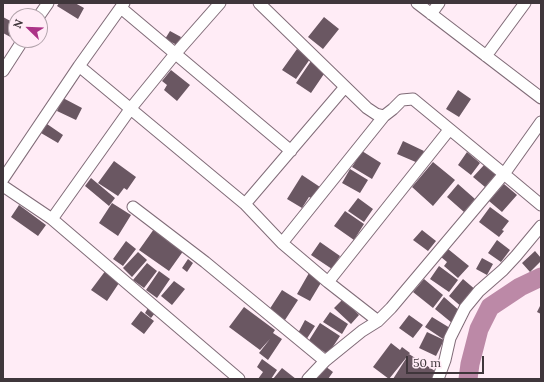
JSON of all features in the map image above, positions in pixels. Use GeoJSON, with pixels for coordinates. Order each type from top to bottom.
{"type":"FeatureCollection","features":[{"type":"Feature","properties":{"kind":"street"},"geometry":{"type":"LineString","coordinates":[[52,219],[131,108],[175,54],[220,3]]}},
{"type":"Feature","properties":{"kind":"street"},"geometry":{"type":"LineString","coordinates":[[259,3],[367,108],[376,114],[384,116]]}},
{"type":"Feature","properties":{"kind":"street"},"geometry":{"type":"LineString","coordinates":[[417,3],[541,98]]}},
{"type":"Feature","properties":{"kind":"street"},"geometry":{"type":"LineString","coordinates":[[431,14],[439,3]]}},
{"type":"Feature","properties":{"kind":"street"},"geometry":{"type":"LineString","coordinates":[[486,56],[525,3]]}},
{"type":"Feature","properties":{"kind":"street"},"geometry":{"type":"LineString","coordinates":[[3,179],[122,5],[175,54],[291,151]]}},
{"type":"Feature","properties":{"kind":"street"},"geometry":{"type":"LineString","coordinates":[[3,71],[18,48]]}},
{"type":"Feature","properties":{"kind":"street"},"geometry":{"type":"LineString","coordinates":[[79,66],[245,204],[282,243],[328,282],[378,321]]}},
{"type":"Feature","properties":{"kind":"street"},"geometry":{"type":"LineString","coordinates":[[245,204],[345,87]]}},
{"type":"Feature","properties":{"kind":"street"},"geometry":{"type":"LineString","coordinates":[[282,243],[384,116],[393,110],[402,100],[414,99],[449,130],[541,204]]}},
{"type":"Feature","properties":{"kind":"street"},"geometry":{"type":"LineString","coordinates":[[308,379],[325,361],[362,331],[378,321],[391,308],[428,266],[504,174],[541,122]]}},
{"type":"Feature","properties":{"kind":"street"},"geometry":{"type":"LineString","coordinates":[[328,282],[449,130]]}},
{"type":"Feature","properties":{"kind":"street"},"geometry":{"type":"LineString","coordinates":[[3,186],[52,219],[239,379]]}},
{"type":"Feature","properties":{"kind":"street"},"geometry":{"type":"LineString","coordinates":[[133,207],[205,262],[325,361]]}},
{"type":"Feature","properties":{"kind":"street"},"geometry":{"type":"LineString","coordinates":[[438,379],[445,360],[450,338],[465,308],[479,291],[516,256],[541,226]]}},
{"type":"Feature","properties":{"kind":"building"},"geometry":{"type":"Polygon","coordinates":[[[59,3],[75,3],[84,8],[78,19],[57,6],[59,3]]]}},
{"type":"Feature","properties":{"kind":"building"},"geometry":{"type":"Polygon","coordinates":[[[3,17],[8,20],[8,36],[3,33],[3,17]]]}},
{"type":"Feature","properties":{"kind":"building"},"geometry":{"type":"Polygon","coordinates":[[[324,17],[339,29],[323,49],[308,37],[324,17]]]}},
{"type":"Feature","properties":{"kind":"building"},"geometry":{"type":"Polygon","coordinates":[[[170,31],[181,37],[177,45],[165,39],[170,31]]]}},
{"type":"Feature","properties":{"kind":"building"},"geometry":{"type":"Polygon","coordinates":[[[297,49],[310,59],[296,79],[282,70],[297,49]]]}},
{"type":"Feature","properties":{"kind":"building"},"geometry":{"type":"Polygon","coordinates":[[[311,61],[326,71],[311,93],[296,83],[311,61]]]}},
{"type":"Feature","properties":{"kind":"building"},"geometry":{"type":"Polygon","coordinates":[[[171,70],[190,85],[177,101],[164,90],[167,85],[162,81],[171,70]]]}},
{"type":"Feature","properties":{"kind":"building"},"geometry":{"type":"Polygon","coordinates":[[[458,90],[471,99],[459,117],[446,109],[458,90]]]}},
{"type":"Feature","properties":{"kind":"building"},"geometry":{"type":"Polygon","coordinates":[[[63,98],[82,108],[76,120],[57,111],[63,98]]]}},
{"type":"Feature","properties":{"kind":"building"},"geometry":{"type":"Polygon","coordinates":[[[47,124],[63,135],[58,143],[41,133],[47,124]]]}},
{"type":"Feature","properties":{"kind":"building"},"geometry":{"type":"Polygon","coordinates":[[[403,141],[424,151],[418,163],[397,154],[403,141]]]}},
{"type":"Feature","properties":{"kind":"building"},"geometry":{"type":"Polygon","coordinates":[[[362,151],[381,163],[372,179],[352,167],[362,151]]]}},
{"type":"Feature","properties":{"kind":"building"},"geometry":{"type":"Polygon","coordinates":[[[467,152],[480,163],[471,175],[458,165],[467,152]]]}},
{"type":"Feature","properties":{"kind":"building"},"geometry":{"type":"Polygon","coordinates":[[[114,161],[136,177],[127,190],[124,188],[118,196],[98,183],[114,161]]]}},
{"type":"Feature","properties":{"kind":"building"},"geometry":{"type":"Polygon","coordinates":[[[433,162],[455,180],[433,206],[412,187],[433,162]]]}},
{"type":"Feature","properties":{"kind":"building"},"geometry":{"type":"Polygon","coordinates":[[[484,165],[496,174],[485,187],[473,177],[484,165]]]}},
{"type":"Feature","properties":{"kind":"building"},"geometry":{"type":"Polygon","coordinates":[[[350,169],[368,180],[360,193],[342,183],[350,169]]]}},
{"type":"Feature","properties":{"kind":"building"},"geometry":{"type":"Polygon","coordinates":[[[302,175],[320,187],[313,199],[309,197],[302,208],[287,199],[302,175]]]}},
{"type":"Feature","properties":{"kind":"building"},"geometry":{"type":"Polygon","coordinates":[[[91,178],[115,198],[109,206],[85,186],[91,178]]]}},
{"type":"Feature","properties":{"kind":"building"},"geometry":{"type":"Polygon","coordinates":[[[458,184],[475,199],[464,212],[447,197],[458,184]]]}},
{"type":"Feature","properties":{"kind":"building"},"geometry":{"type":"Polygon","coordinates":[[[504,184],[517,195],[502,212],[489,201],[504,184]]]}},
{"type":"Feature","properties":{"kind":"building"},"geometry":{"type":"Polygon","coordinates":[[[358,198],[373,209],[364,222],[348,211],[358,198]]]}},
{"type":"Feature","properties":{"kind":"building"},"geometry":{"type":"Polygon","coordinates":[[[112,203],[131,215],[118,236],[99,223],[112,203]]]}},
{"type":"Feature","properties":{"kind":"building"},"geometry":{"type":"Polygon","coordinates":[[[19,205],[46,225],[38,236],[11,217],[19,205]]]}},
{"type":"Feature","properties":{"kind":"building"},"geometry":{"type":"Polygon","coordinates":[[[490,207],[509,221],[499,237],[479,222],[490,207]]]}},
{"type":"Feature","properties":{"kind":"building"},"geometry":{"type":"Polygon","coordinates":[[[345,211],[364,224],[354,240],[334,226],[345,211]]]}},
{"type":"Feature","properties":{"kind":"building"},"geometry":{"type":"Polygon","coordinates":[[[154,229],[184,250],[169,271],[139,250],[154,229]]]}},
{"type":"Feature","properties":{"kind":"building"},"geometry":{"type":"Polygon","coordinates":[[[422,230],[436,241],[428,251],[413,240],[422,230]]]}},
{"type":"Feature","properties":{"kind":"building"},"geometry":{"type":"Polygon","coordinates":[[[497,240],[510,250],[501,262],[488,253],[497,240]]]}},
{"type":"Feature","properties":{"kind":"building"},"geometry":{"type":"Polygon","coordinates":[[[126,241],[136,249],[123,266],[113,259],[126,241]]]}},
{"type":"Feature","properties":{"kind":"building"},"geometry":{"type":"Polygon","coordinates":[[[320,242],[340,256],[332,269],[311,255],[320,242]]]}},
{"type":"Feature","properties":{"kind":"building"},"geometry":{"type":"Polygon","coordinates":[[[448,249],[469,266],[458,278],[444,266],[447,262],[441,257],[448,249]]]}},
{"type":"Feature","properties":{"kind":"building"},"geometry":{"type":"Polygon","coordinates":[[[535,251],[541,258],[541,261],[530,272],[522,263],[535,251]]]}},
{"type":"Feature","properties":{"kind":"building"},"geometry":{"type":"Polygon","coordinates":[[[138,252],[147,260],[132,277],[123,268],[138,252]]]}},
{"type":"Feature","properties":{"kind":"building"},"geometry":{"type":"Polygon","coordinates":[[[482,258],[493,264],[487,275],[476,269],[482,258]]]}},
{"type":"Feature","properties":{"kind":"building"},"geometry":{"type":"Polygon","coordinates":[[[188,259],[193,263],[187,272],[182,268],[188,259]]]}},
{"type":"Feature","properties":{"kind":"building"},"geometry":{"type":"Polygon","coordinates":[[[147,263],[157,271],[144,288],[133,280],[147,263]]]}},
{"type":"Feature","properties":{"kind":"building"},"geometry":{"type":"Polygon","coordinates":[[[439,266],[458,280],[449,292],[430,279],[439,266]]]}},
{"type":"Feature","properties":{"kind":"building"},"geometry":{"type":"Polygon","coordinates":[[[106,270],[121,280],[107,301],[91,290],[106,270]]]}},
{"type":"Feature","properties":{"kind":"building"},"geometry":{"type":"Polygon","coordinates":[[[159,271],[170,279],[157,298],[146,290],[159,271]]]}},
{"type":"Feature","properties":{"kind":"building"},"geometry":{"type":"Polygon","coordinates":[[[309,273],[322,281],[310,301],[297,294],[309,273]]]}},
{"type":"Feature","properties":{"kind":"building"},"geometry":{"type":"Polygon","coordinates":[[[424,279],[443,295],[433,308],[413,292],[424,279]]]}},
{"type":"Feature","properties":{"kind":"building"},"geometry":{"type":"Polygon","coordinates":[[[463,279],[477,291],[463,308],[449,296],[463,279]]]}},
{"type":"Feature","properties":{"kind":"building"},"geometry":{"type":"Polygon","coordinates":[[[174,281],[185,289],[172,305],[161,296],[174,281]]]}},
{"type":"Feature","properties":{"kind":"building"},"geometry":{"type":"Polygon","coordinates":[[[282,290],[298,300],[285,320],[269,310],[282,290]]]}},
{"type":"Feature","properties":{"kind":"building"},"geometry":{"type":"Polygon","coordinates":[[[444,297],[461,312],[452,323],[435,309],[444,297]]]}},
{"type":"Feature","properties":{"kind":"building"},"geometry":{"type":"Polygon","coordinates":[[[343,299],[359,315],[351,324],[334,308],[343,299]]]}},
{"type":"Feature","properties":{"kind":"building"},"geometry":{"type":"Polygon","coordinates":[[[541,304],[541,314],[537,312],[541,304]]]}},
{"type":"Feature","properties":{"kind":"building"},"geometry":{"type":"Polygon","coordinates":[[[244,307],[275,330],[273,333],[282,339],[268,360],[259,353],[270,339],[260,350],[229,327],[244,307]]]}},
{"type":"Feature","properties":{"kind":"building"},"geometry":{"type":"Polygon","coordinates":[[[148,308],[155,313],[151,318],[145,313],[148,308]]]}},
{"type":"Feature","properties":{"kind":"building"},"geometry":{"type":"Polygon","coordinates":[[[141,311],[154,321],[144,334],[131,324],[141,311]]]}},
{"type":"Feature","properties":{"kind":"building"},"geometry":{"type":"Polygon","coordinates":[[[330,312],[348,324],[342,334],[323,322],[330,312]]]}},
{"type":"Feature","properties":{"kind":"building"},"geometry":{"type":"Polygon","coordinates":[[[409,315],[423,325],[413,338],[399,328],[409,315]]]}},
{"type":"Feature","properties":{"kind":"building"},"geometry":{"type":"Polygon","coordinates":[[[432,317],[450,328],[443,339],[425,327],[432,317]]]}},
{"type":"Feature","properties":{"kind":"building"},"geometry":{"type":"Polygon","coordinates":[[[305,320],[315,326],[306,340],[297,335],[305,320]]]}},
{"type":"Feature","properties":{"kind":"building"},"geometry":{"type":"Polygon","coordinates":[[[320,323],[340,336],[328,354],[308,342],[320,323]]]}},
{"type":"Feature","properties":{"kind":"building"},"geometry":{"type":"Polygon","coordinates":[[[427,332],[444,340],[436,356],[419,348],[427,332]]]}},
{"type":"Feature","properties":{"kind":"building"},"geometry":{"type":"Polygon","coordinates":[[[391,343],[400,350],[402,347],[410,353],[389,379],[373,367],[391,343]]]}},
{"type":"Feature","properties":{"kind":"building"},"geometry":{"type":"Polygon","coordinates":[[[409,354],[438,373],[435,379],[393,379],[409,354]]]}},
{"type":"Feature","properties":{"kind":"building"},"geometry":{"type":"Polygon","coordinates":[[[262,359],[277,370],[271,379],[258,379],[263,372],[257,367],[262,359]]]}},
{"type":"Feature","properties":{"kind":"building"},"geometry":{"type":"Polygon","coordinates":[[[325,366],[333,372],[328,379],[315,379],[325,366]]]}},
{"type":"Feature","properties":{"kind":"building"},"geometry":{"type":"Polygon","coordinates":[[[282,368],[296,379],[273,379],[282,368]]]}},
{"type":"Feature","properties":{"kind":"waterway"},"geometry":{"type":"LineString","coordinates":[[468,379],[470,364],[479,329],[490,307],[520,287],[541,277]]}}]}
